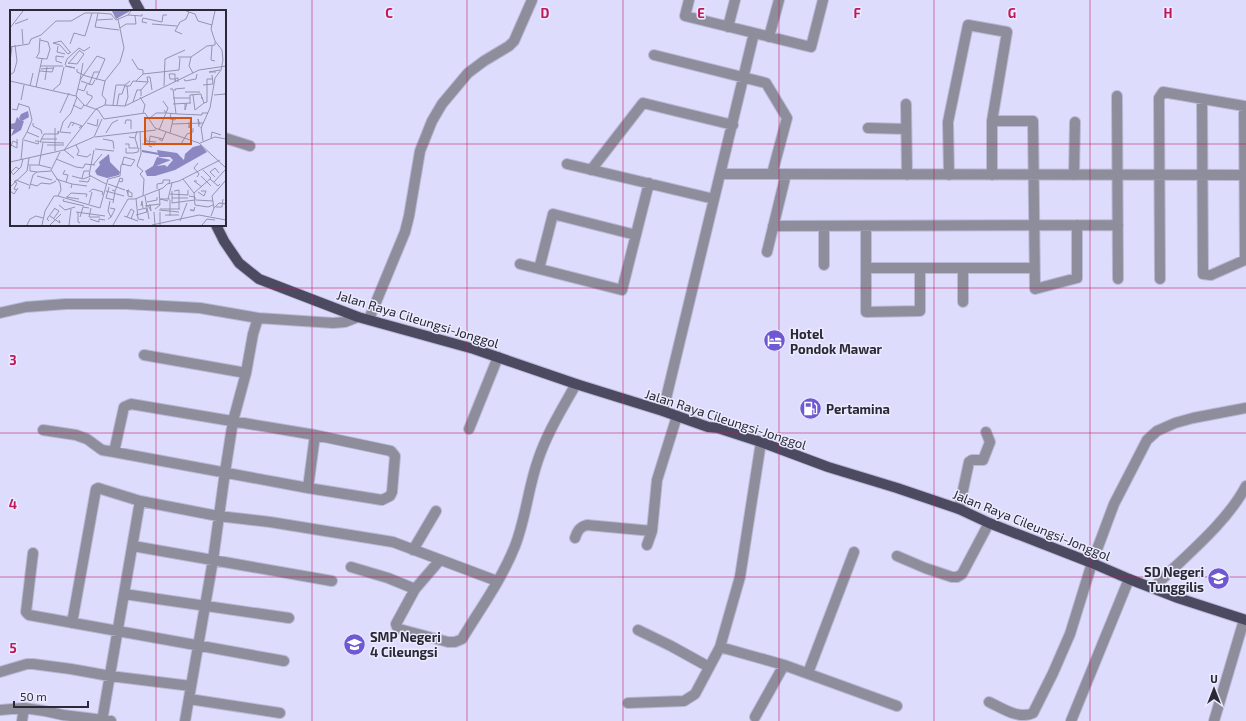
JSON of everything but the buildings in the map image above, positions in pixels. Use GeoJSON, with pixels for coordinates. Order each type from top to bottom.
{"type":"FeatureCollection","features":[{"type":"Feature","properties":{"kind":"main road"},"geometry":{"type":"LineString","coordinates":[[134,0],[139,10]]}},
{"type":"Feature","properties":{"kind":"main road","name":"Jalan Raya Cileungsi-Jonggol"},"geometry":{"type":"LineString","coordinates":[[216,226],[224,242],[239,263],[260,279],[358,317],[474,348],[576,384],[761,442],[828,467],[959,509],[989,523],[1129,579],[1245,620]]}},
{"type":"Feature","properties":{"kind":"street"},"geometry":{"type":"LineString","coordinates":[[369,319],[405,232],[410,216],[420,151],[432,121],[442,104],[468,73],[484,61],[509,46],[514,41],[532,0]]}},
{"type":"Feature","properties":{"kind":"street"},"geometry":{"type":"LineString","coordinates":[[689,0],[685,16],[811,47],[823,0]]}},
{"type":"Feature","properties":{"kind":"street"},"geometry":{"type":"LineString","coordinates":[[728,27],[735,0]]}},
{"type":"Feature","properties":{"kind":"street"},"geometry":{"type":"LineString","coordinates":[[769,37],[779,0]]}},
{"type":"Feature","properties":{"kind":"street"},"geometry":{"type":"LineString","coordinates":[[950,175],[948,122],[968,25],[1007,32],[992,121],[992,175]]}},
{"type":"Feature","properties":{"kind":"street"},"geometry":{"type":"LineString","coordinates":[[663,411],[754,33]]}},
{"type":"Feature","properties":{"kind":"street"},"geometry":{"type":"LineString","coordinates":[[654,55],[766,82],[787,118],[772,174]]}},
{"type":"Feature","properties":{"kind":"street"},"geometry":{"type":"LineString","coordinates":[[1160,279],[1159,98],[1162,92],[1244,106],[1245,260],[1212,275],[1203,274],[1202,99]]}},
{"type":"Feature","properties":{"kind":"street"},"geometry":{"type":"LineString","coordinates":[[1117,96],[1118,280]]}},
{"type":"Feature","properties":{"kind":"street"},"geometry":{"type":"LineString","coordinates":[[591,170],[643,103],[733,125]]}},
{"type":"Feature","properties":{"kind":"street"},"geometry":{"type":"LineString","coordinates":[[906,104],[907,175]]}},
{"type":"Feature","properties":{"kind":"street"},"geometry":{"type":"LineString","coordinates":[[992,121],[1033,121],[1035,289],[1077,278],[1077,225]]}},
{"type":"Feature","properties":{"kind":"street"},"geometry":{"type":"LineString","coordinates":[[1074,175],[1075,122]]}},
{"type":"Feature","properties":{"kind":"street"},"geometry":{"type":"LineString","coordinates":[[868,128],[906,129]]}},
{"type":"Feature","properties":{"kind":"street"},"geometry":{"type":"LineString","coordinates":[[226,138],[250,146]]}},
{"type":"Feature","properties":{"kind":"street"},"geometry":{"type":"LineString","coordinates":[[566,164],[714,199]]}},
{"type":"Feature","properties":{"kind":"street"},"geometry":{"type":"LineString","coordinates":[[720,174],[1245,175]]}},
{"type":"Feature","properties":{"kind":"street"},"geometry":{"type":"LineString","coordinates":[[767,252],[786,174]]}},
{"type":"Feature","properties":{"kind":"street"},"geometry":{"type":"LineString","coordinates":[[520,264],[622,290],[649,183]]}},
{"type":"Feature","properties":{"kind":"street"},"geometry":{"type":"LineString","coordinates":[[539,269],[554,214],[636,235]]}},
{"type":"Feature","properties":{"kind":"street"},"geometry":{"type":"LineString","coordinates":[[773,226],[1118,225]]}},
{"type":"Feature","properties":{"kind":"street"},"geometry":{"type":"LineString","coordinates":[[824,226],[824,265]]}},
{"type":"Feature","properties":{"kind":"street"},"geometry":{"type":"LineString","coordinates":[[866,226],[866,312],[920,311],[920,268]]}},
{"type":"Feature","properties":{"kind":"street"},"geometry":{"type":"LineString","coordinates":[[866,268],[1034,268]]}},
{"type":"Feature","properties":{"kind":"street"},"geometry":{"type":"LineString","coordinates":[[962,268],[962,302]]}},
{"type":"Feature","properties":{"kind":"street"},"geometry":{"type":"LineString","coordinates":[[0,313],[26,307],[66,304],[127,304],[200,308],[258,318],[333,323],[345,322],[358,317]]}},
{"type":"Feature","properties":{"kind":"street"},"geometry":{"type":"LineString","coordinates":[[185,721],[213,560],[218,516],[233,421],[246,373],[253,334],[258,318]]}},
{"type":"Feature","properties":{"kind":"street"},"geometry":{"type":"LineString","coordinates":[[144,355],[246,373]]}},
{"type":"Feature","properties":{"kind":"street"},"geometry":{"type":"LineString","coordinates":[[469,429],[498,357]]}},
{"type":"Feature","properties":{"kind":"street"},"geometry":{"type":"LineString","coordinates":[[440,560],[415,589],[396,624],[399,629],[448,642],[455,642],[462,639],[497,581],[516,545],[528,504],[537,462],[549,431],[576,384]]}},
{"type":"Feature","properties":{"kind":"street"},"geometry":{"type":"LineString","coordinates":[[42,430],[76,434],[87,439],[102,450],[382,500],[390,496],[392,492],[395,456],[391,451],[316,435],[131,404],[124,407],[114,452]]}},
{"type":"Feature","properties":{"kind":"street"},"geometry":{"type":"LineString","coordinates":[[989,702],[1019,715],[1027,716],[1033,713],[1070,634],[1092,563],[1114,504],[1147,440],[1157,431],[1175,423],[1246,408]]}},
{"type":"Feature","properties":{"kind":"street"},"geometry":{"type":"LineString","coordinates":[[648,546],[652,531],[657,480],[677,416]]}},
{"type":"Feature","properties":{"kind":"street"},"geometry":{"type":"LineString","coordinates":[[959,509],[969,462],[972,460],[983,460],[990,442],[986,432]]}},
{"type":"Feature","properties":{"kind":"street"},"geometry":{"type":"LineString","coordinates":[[308,488],[316,435]]}},
{"type":"Feature","properties":{"kind":"street"},"geometry":{"type":"LineString","coordinates":[[628,703],[684,702],[695,694],[720,647],[740,577],[761,442]]}},
{"type":"Feature","properties":{"kind":"street"},"geometry":{"type":"LineString","coordinates":[[1153,588],[1234,506],[1246,486]]}},
{"type":"Feature","properties":{"kind":"street"},"geometry":{"type":"LineString","coordinates":[[72,624],[96,489],[98,488],[140,501],[218,516],[270,522],[393,542],[497,581]]}},
{"type":"Feature","properties":{"kind":"street"},"geometry":{"type":"LineString","coordinates":[[0,710],[24,708],[45,711],[62,718],[105,721],[110,676],[140,501]]}},
{"type":"Feature","properties":{"kind":"street"},"geometry":{"type":"LineString","coordinates":[[413,550],[436,511]]}},
{"type":"Feature","properties":{"kind":"street"},"geometry":{"type":"LineString","coordinates":[[897,556],[925,568],[952,577],[957,577],[962,574],[989,523]]}},
{"type":"Feature","properties":{"kind":"street"},"geometry":{"type":"LineString","coordinates":[[575,538],[582,526],[587,525],[652,531]]}},
{"type":"Feature","properties":{"kind":"street"},"geometry":{"type":"LineString","coordinates":[[133,546],[332,581]]}},
{"type":"Feature","properties":{"kind":"street"},"geometry":{"type":"LineString","coordinates":[[808,673],[854,552]]}},
{"type":"Feature","properties":{"kind":"street"},"geometry":{"type":"LineString","coordinates":[[33,553],[26,612],[30,616],[284,660]]}},
{"type":"Feature","properties":{"kind":"street"},"geometry":{"type":"LineString","coordinates":[[351,567],[388,578],[415,589]]}},
{"type":"Feature","properties":{"kind":"street"},"geometry":{"type":"LineString","coordinates":[[1071,721],[1129,579]]}},
{"type":"Feature","properties":{"kind":"street"},"geometry":{"type":"LineString","coordinates":[[124,594],[289,618]]}},
{"type":"Feature","properties":{"kind":"street"},"geometry":{"type":"LineString","coordinates":[[1214,721],[1245,620]]}},
{"type":"Feature","properties":{"kind":"street"},"geometry":{"type":"LineString","coordinates":[[638,630],[709,667]]}},
{"type":"Feature","properties":{"kind":"street"},"geometry":{"type":"LineString","coordinates":[[720,647],[784,665],[897,706]]}},
{"type":"Feature","properties":{"kind":"street"},"geometry":{"type":"LineString","coordinates":[[0,672],[26,664],[33,664],[110,676],[191,686]]}},
{"type":"Feature","properties":{"kind":"street"},"geometry":{"type":"LineString","coordinates":[[755,717],[784,665]]}},
{"type":"Feature","properties":{"kind":"street"},"geometry":{"type":"LineString","coordinates":[[189,699],[280,713]]}},
{"type":"Feature","properties":{"kind":"street"},"geometry":{"type":"LineString","coordinates":[[22,721],[24,708]]}},
{"type":"Feature","properties":{"kind":"place","name":"Hotel Pondok Mawar"},"geometry":{"type":"Point","coordinates":[774,341]}},
{"type":"Feature","properties":{"kind":"place","name":"Pertamina"},"geometry":{"type":"Point","coordinates":[811,409]}},
{"type":"Feature","properties":{"kind":"place","name":"SD Negeri Tunggilis"},"geometry":{"type":"Point","coordinates":[1219,579]}},
{"type":"Feature","properties":{"kind":"place","name":"SMP Negeri 4 Cileungsi"},"geometry":{"type":"Point","coordinates":[354,644]}}]}
